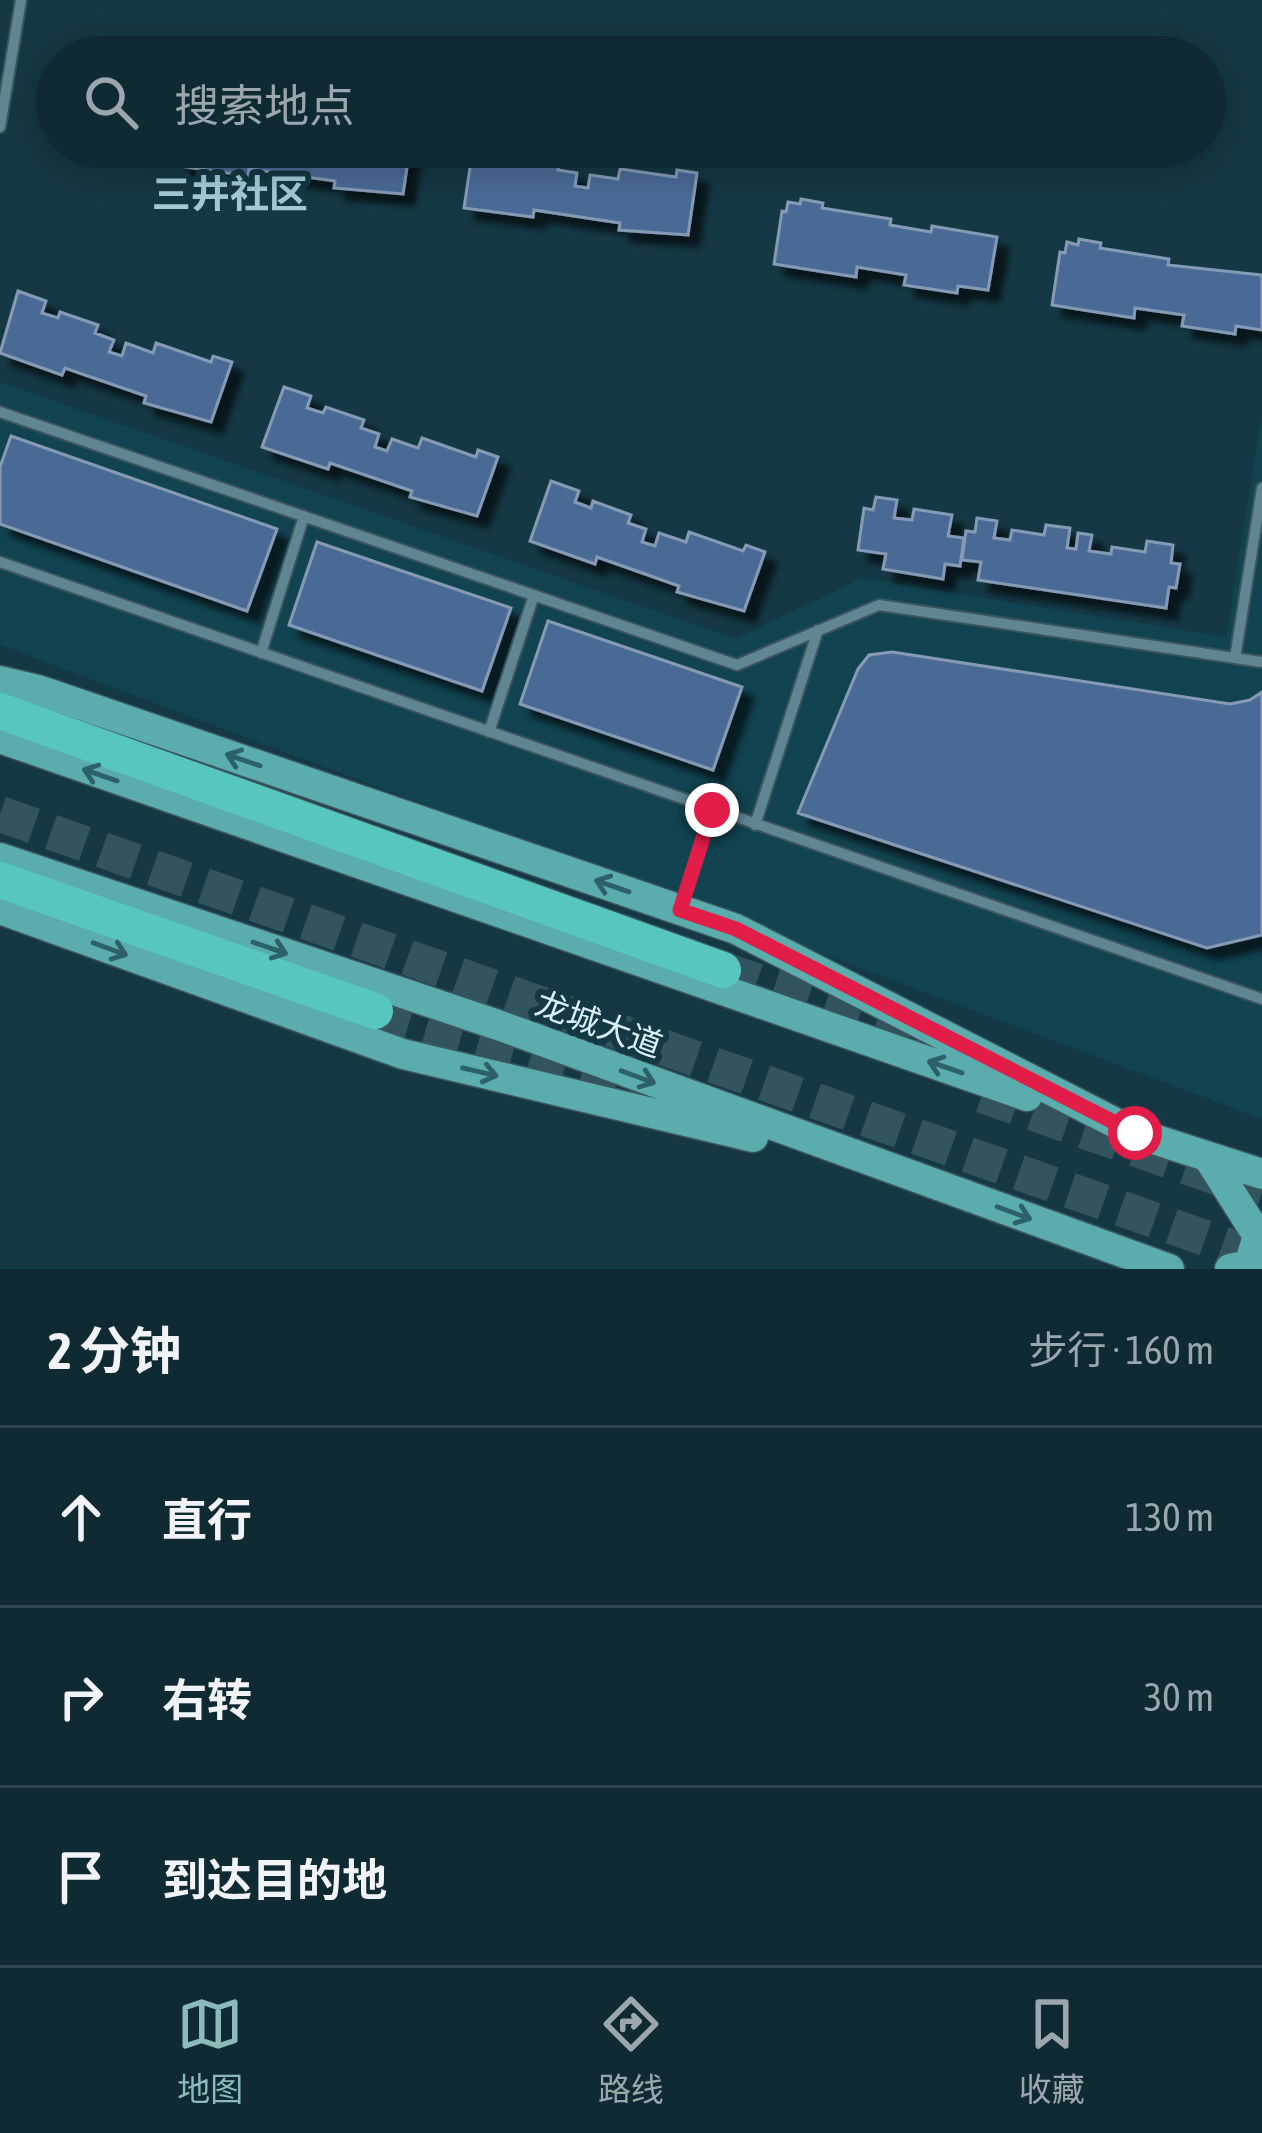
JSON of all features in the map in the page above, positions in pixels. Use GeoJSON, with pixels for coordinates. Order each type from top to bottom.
{"type":"FeatureCollection","features":[{"type":"Feature","properties":{"kind":"highway"},"geometry":{"type":"LineString","coordinates":[[0,711],[723,970]]}},
{"type":"Feature","properties":{"kind":"highway"},"geometry":{"type":"LineString","coordinates":[[0,880],[375,1011]]}},
{"type":"Feature","properties":{"kind":"main road"},"geometry":{"type":"LineString","coordinates":[[0,681],[38,689],[736,929],[1135,1133]]}},
{"type":"Feature","properties":{"kind":"main road"},"geometry":{"type":"LineString","coordinates":[[0,739],[1262,1174]]}},
{"type":"Feature","properties":{"kind":"main road","name":"龙城大道"},"geometry":{"type":"LineString","coordinates":[[0,858],[498,1025],[1169,1269]]}},
{"type":"Feature","properties":{"kind":"main road"},"geometry":{"type":"LineString","coordinates":[[0,909],[403,1054],[904,1173]]}},
{"type":"Feature","properties":{"kind":"main road"},"geometry":{"type":"LineString","coordinates":[[1208,1157],[1258,1236],[1249,1265],[1230,1269]]}},
{"type":"Feature","properties":{"kind":"lane"},"geometry":{"type":"LineString","coordinates":[[0,127],[21,0]]}},
{"type":"Feature","properties":{"kind":"lane"},"geometry":{"type":"LineString","coordinates":[[0,412],[737,665],[879,604],[1262,662]]}},
{"type":"Feature","properties":{"kind":"lane"},"geometry":{"type":"LineString","coordinates":[[1235,658],[1262,488]]}},
{"type":"Feature","properties":{"kind":"lane"},"geometry":{"type":"LineString","coordinates":[[261,653],[304,517]]}},
{"type":"Feature","properties":{"kind":"lane"},"geometry":{"type":"LineString","coordinates":[[0,562],[1262,999]]}},
{"type":"Feature","properties":{"kind":"lane"},"geometry":{"type":"LineString","coordinates":[[489,732],[534,596]]}},
{"type":"Feature","properties":{"kind":"lane"},"geometry":{"type":"LineString","coordinates":[[755,825],[818,630]]}},
{"type":"Feature","properties":{"kind":"lane"},"geometry":{"type":"LineString","coordinates":[[680,910],[712,810]]}},
{"type":"Feature","properties":{"kind":"shaded area"},"geometry":{"type":"Polygon","coordinates":[[[0,382],[736,639],[861,578],[1226,637],[1262,414],[1262,1119],[0,645],[0,382]]]}},
{"type":"Feature","properties":{"kind":"building"},"geometry":{"type":"Polygon","coordinates":[[[193,168],[407,168],[403,194],[334,188],[335,181],[249,169],[248,176],[193,168]]]}},
{"type":"Feature","properties":{"kind":"building"},"geometry":{"type":"Polygon","coordinates":[[[470,168],[558,168],[577,173],[575,186],[588,188],[590,175],[618,179],[620,169],[676,177],[677,170],[697,173],[688,235],[619,230],[620,223],[534,210],[533,217],[464,208],[470,168]]]}},
{"type":"Feature","properties":{"kind":"building"},"geometry":{"type":"Polygon","coordinates":[[[801,199],[823,203],[822,208],[891,219],[890,225],[931,232],[932,226],[997,237],[988,290],[958,286],[957,293],[904,285],[906,275],[857,267],[856,277],[774,264],[782,211],[786,212],[788,202],[800,204],[801,199]]]}},
{"type":"Feature","properties":{"kind":"building"},"geometry":{"type":"Polygon","coordinates":[[[1079,239],[1101,243],[1100,248],[1169,259],[1168,265],[1262,275],[1262,330],[1236,326],[1235,334],[1182,326],[1184,315],[1135,308],[1134,318],[1052,305],[1060,252],[1065,253],[1067,242],[1078,245],[1079,239]]]}},
{"type":"Feature","properties":{"kind":"building"},"geometry":{"type":"Polygon","coordinates":[[[18,291],[46,301],[42,313],[58,318],[60,312],[98,325],[95,333],[114,340],[109,352],[122,356],[126,343],[153,353],[156,343],[211,362],[213,356],[232,362],[211,422],[144,403],[146,396],[65,368],[62,375],[0,353],[18,291]]]}},
{"type":"Feature","properties":{"kind":"building"},"geometry":{"type":"Polygon","coordinates":[[[284,387],[311,396],[307,408],[323,413],[326,407],[364,420],[361,428],[379,434],[375,447],[387,451],[392,439],[418,448],[422,438],[476,457],[478,450],[498,457],[477,516],[410,497],[412,491],[330,463],[328,469],[262,447],[284,387]]]}},
{"type":"Feature","properties":{"kind":"building"},"geometry":{"type":"Polygon","coordinates":[[[11,436],[277,529],[247,611],[0,524],[0,467],[11,436]]]}},
{"type":"Feature","properties":{"kind":"building"},"geometry":{"type":"Polygon","coordinates":[[[551,481],[579,491],[575,502],[591,508],[593,501],[631,515],[628,523],[646,529],[642,542],[655,546],[659,533],[686,542],[689,532],[743,551],[746,545],[765,552],[744,611],[677,592],[679,586],[597,557],[595,564],[530,541],[551,481]]]}},
{"type":"Feature","properties":{"kind":"building"},"geometry":{"type":"Polygon","coordinates":[[[876,497],[897,500],[894,518],[912,520],[914,509],[952,515],[948,536],[964,538],[960,566],[945,564],[943,579],[883,569],[886,554],[858,550],[864,508],[873,510],[876,497]]]}},
{"type":"Feature","properties":{"kind":"building"},"geometry":{"type":"Polygon","coordinates":[[[977,518],[997,521],[994,538],[1010,540],[1012,530],[1044,535],[1046,525],[1070,528],[1067,548],[1076,549],[1078,533],[1092,535],[1089,551],[1111,554],[1112,547],[1145,552],[1147,541],[1173,545],[1171,563],[1180,564],[1176,588],[1169,587],[1166,608],[978,580],[981,562],[962,560],[966,531],[975,532],[977,518]]]}},
{"type":"Feature","properties":{"kind":"building"},"geometry":{"type":"Polygon","coordinates":[[[317,542],[511,608],[482,691],[289,625],[317,542]]]}},
{"type":"Feature","properties":{"kind":"building"},"geometry":{"type":"Polygon","coordinates":[[[548,621],[742,687],[713,770],[520,704],[548,621]]]}},
{"type":"Feature","properties":{"kind":"building"},"geometry":{"type":"Polygon","coordinates":[[[892,652],[1230,704],[1262,692],[1262,935],[1207,948],[798,813],[858,669],[869,655],[892,652]]]}},
{"type":"Feature","properties":{"kind":"tunnel"},"geometry":{"type":"LineString","coordinates":[[0,814],[1262,1258]]}},
{"type":"Feature","properties":{"kind":"tunnel"},"geometry":{"type":"LineString","coordinates":[[723,970],[939,1041]]}},
{"type":"Feature","properties":{"kind":"tunnel"},"geometry":{"type":"LineString","coordinates":[[375,1011],[620,1082]]}},
{"type":"Feature","properties":{"kind":"tunnel"},"geometry":{"type":"LineString","coordinates":[[982,1095],[1262,1193]]}},
{"type":"Feature","properties":{"kind":"district","name":"三井社区"},"geometry":{"type":"Point","coordinates":[230,194]}},
{"type":"Feature","properties":{"kind":"route"},"geometry":{"type":"LineString","coordinates":[[712,810],[680,910],[736,929],[1135,1133]]}}]}
